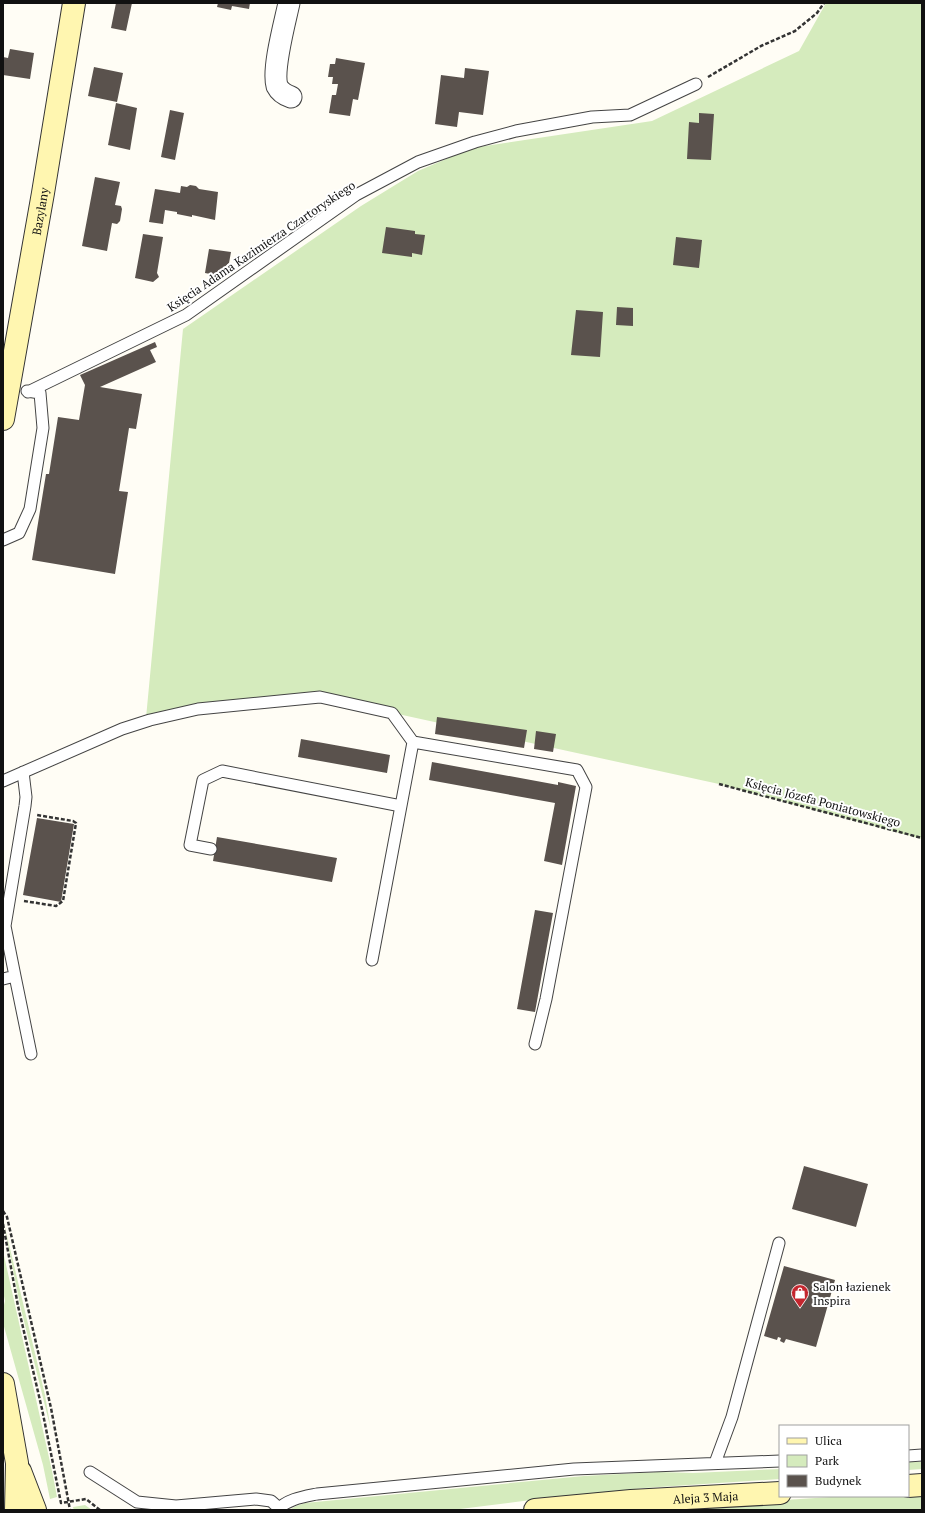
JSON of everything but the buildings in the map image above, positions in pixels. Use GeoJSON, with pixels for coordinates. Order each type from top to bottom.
{"type":"FeatureCollection","features":[{"type":"Feature","properties":{"kind":"street","name":"Bazylany"},"geometry":{"type":"LineString","coordinates":[[3,418],[18,390],[43,193],[74,3]]}},
{"type":"Feature","properties":{"kind":"street"},"geometry":{"type":"LineString","coordinates":[[289,3],[278,54],[276,73],[278,86],[284,95],[291,97]]}},
{"type":"Feature","properties":{"kind":"street"},"geometry":{"type":"LineString","coordinates":[[3,1384],[16,1463],[16,1510]]}},
{"type":"Feature","properties":{"kind":"street"},"geometry":{"type":"LineString","coordinates":[[16,1463],[35,1510]]}},
{"type":"Feature","properties":{"kind":"street"},"geometry":{"type":"LineString","coordinates":[[909,1486],[922,1485]]}},
{"type":"Feature","properties":{"kind":"street","name":"Aleja 3 Maja"},"geometry":{"type":"LineString","coordinates":[[535,1510],[632,1501],[779,1493]]}},
{"type":"Feature","properties":{"kind":"lane","name":"Księcia Adama Kazimierza Czartoryskiego"},"geometry":{"type":"LineString","coordinates":[[18,390],[186,315],[356,195],[418,162],[475,142],[516,131],[592,118],[630,115],[696,84]]}},
{"type":"Feature","properties":{"kind":"lane"},"geometry":{"type":"LineString","coordinates":[[3,540],[19,533],[30,509],[42,428],[40,393],[18,390]]}},
{"type":"Feature","properties":{"kind":"lane"},"geometry":{"type":"LineString","coordinates":[[3,781],[122,729],[150,720],[198,709],[320,697],[392,713],[413,742],[577,770],[586,787],[547,991],[535,1044]]}},
{"type":"Feature","properties":{"kind":"lane"},"geometry":{"type":"LineString","coordinates":[[372,960],[413,742]]}},
{"type":"Feature","properties":{"kind":"lane"},"geometry":{"type":"LineString","coordinates":[[211,849],[190,845],[203,780],[222,771],[401,806]]}},
{"type":"Feature","properties":{"kind":"lane"},"geometry":{"type":"LineString","coordinates":[[23,772],[26,797],[5,926],[31,1054]]}},
{"type":"Feature","properties":{"kind":"lane"},"geometry":{"type":"LineString","coordinates":[[3,979],[15,976]]}},
{"type":"Feature","properties":{"kind":"lane"},"geometry":{"type":"LineString","coordinates":[[715,1463],[732,1417],[780,1243]]}},
{"type":"Feature","properties":{"kind":"lane"},"geometry":{"type":"LineString","coordinates":[[909,1456],[922,1455]]}},
{"type":"Feature","properties":{"kind":"lane"},"geometry":{"type":"LineString","coordinates":[[90,1472],[137,1502],[176,1506],[256,1499],[271,1501],[278,1509],[288,1501],[299,1497],[317,1494],[574,1469],[779,1461]]}},
{"type":"Feature","properties":{"kind":"path"},"geometry":{"type":"LineString","coordinates":[[696,84],[760,46],[795,31],[817,13],[824,3]]}},
{"type":"Feature","properties":{"kind":"path","name":"Księcia Józefa Poniatowskiego"},"geometry":{"type":"LineString","coordinates":[[719,784],[922,838]]}},
{"type":"Feature","properties":{"kind":"path"},"geometry":{"type":"LineString","coordinates":[[19,900],[56,906],[63,902],[76,823],[73,821],[24,813]]}},
{"type":"Feature","properties":{"kind":"path"},"geometry":{"type":"LineString","coordinates":[[3,1211],[7,1217],[49,1400],[70,1510]]}},
{"type":"Feature","properties":{"kind":"path"},"geometry":{"type":"LineString","coordinates":[[3,1224],[18,1306],[42,1409],[61,1503],[86,1499],[100,1510]]}},
{"type":"Feature","properties":{"kind":"green space"},"geometry":{"type":"Polygon","coordinates":[[[826,3],[922,3],[922,839],[719,784],[320,697],[146,718],[183,329],[361,206],[418,171],[472,148],[652,121],[799,51],[826,3]]]}},
{"type":"Feature","properties":{"kind":"green space"},"geometry":{"type":"Polygon","coordinates":[[[3,1219],[45,1395],[51,1430],[20,1305],[3,1219]]]}},
{"type":"Feature","properties":{"kind":"green space"},"geometry":{"type":"Polygon","coordinates":[[[3,1251],[57,1497],[50,1499],[43,1465],[3,1323],[3,1309],[5,1301],[3,1291],[3,1251]]]}},
{"type":"Feature","properties":{"kind":"green space"},"geometry":{"type":"Polygon","coordinates":[[[909,1462],[922,1462],[922,1469],[909,1470],[909,1462]]]}},
{"type":"Feature","properties":{"kind":"green space"},"geometry":{"type":"Polygon","coordinates":[[[779,1469],[779,1479],[644,1488],[452,1510],[289,1510],[305,1503],[584,1476],[658,1472],[693,1473],[779,1469]]]}},
{"type":"Feature","properties":{"kind":"green space"},"geometry":{"type":"Polygon","coordinates":[[[922,1491],[922,1510],[649,1510],[831,1497],[909,1497],[909,1496],[922,1491]]]}},
{"type":"Feature","properties":{"kind":"green space"},"geometry":{"type":"Polygon","coordinates":[[[85,1505],[92,1510],[74,1510],[73,1507],[85,1505]]]}},
{"type":"Feature","properties":{"kind":"place","name":"Salon łazienek Inspira"},"geometry":{"type":"Point","coordinates":[800,1308]}}]}
